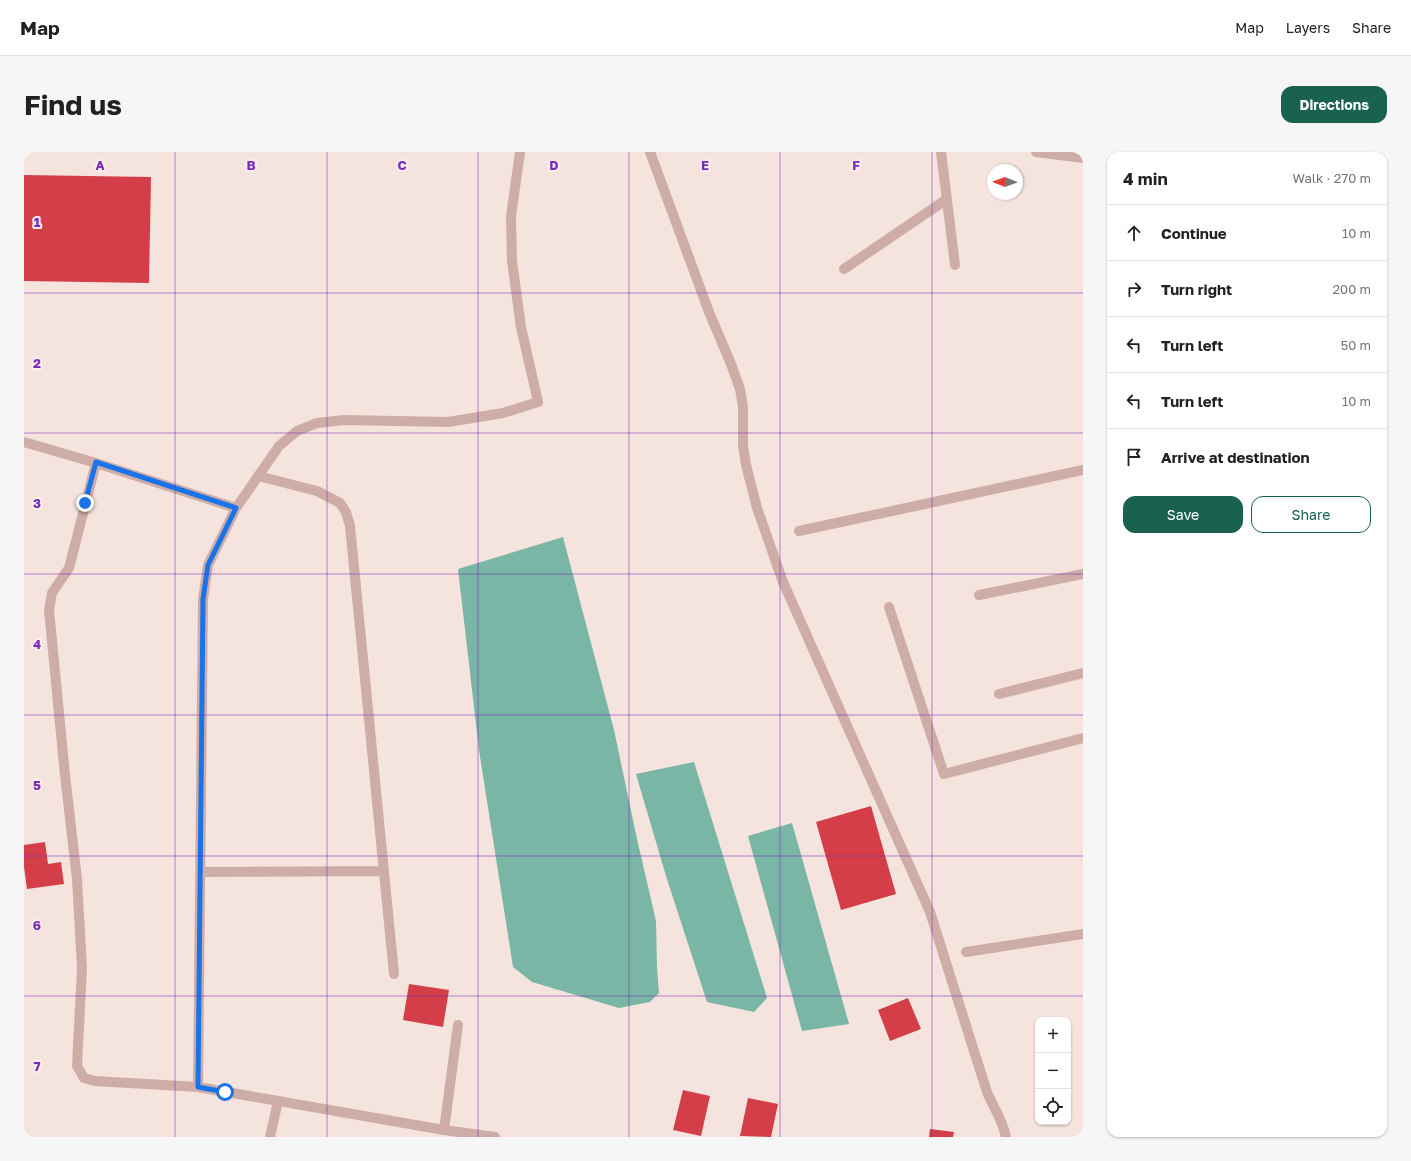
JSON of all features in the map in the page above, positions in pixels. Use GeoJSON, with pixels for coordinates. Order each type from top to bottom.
{"type":"FeatureCollection","features":[{"type":"Feature","properties":{"kind":"street"},"geometry":{"type":"LineString","coordinates":[[198,1087],[203,599],[208,565],[236,508],[279,446],[297,431],[316,423],[344,420],[448,422],[503,413],[538,402],[521,327],[512,261],[511,216],[520,152]]}},
{"type":"Feature","properties":{"kind":"street"},"geometry":{"type":"LineString","coordinates":[[650,152],[709,312],[740,389],[743,407],[743,445],[746,465],[757,508],[783,582],[930,912],[985,1085],[992,1104],[999,1115],[1006,1137]]}},
{"type":"Feature","properties":{"kind":"street"},"geometry":{"type":"LineString","coordinates":[[941,152],[955,265]]}},
{"type":"Feature","properties":{"kind":"street"},"geometry":{"type":"LineString","coordinates":[[1036,152],[1083,158]]}},
{"type":"Feature","properties":{"kind":"street"},"geometry":{"type":"LineString","coordinates":[[844,269],[947,199]]}},
{"type":"Feature","properties":{"kind":"street"},"geometry":{"type":"LineString","coordinates":[[24,442],[96,462],[236,508]]}},
{"type":"Feature","properties":{"kind":"street"},"geometry":{"type":"LineString","coordinates":[[96,462],[69,568],[52,594],[49,610],[65,776],[77,879],[82,968],[77,1066],[84,1078],[95,1081],[198,1087],[444,1130],[495,1137]]}},
{"type":"Feature","properties":{"kind":"street"},"geometry":{"type":"LineString","coordinates":[[799,532],[1083,470]]}},
{"type":"Feature","properties":{"kind":"street"},"geometry":{"type":"LineString","coordinates":[[258,476],[317,491],[340,503],[346,512],[350,526],[394,974]]}},
{"type":"Feature","properties":{"kind":"street"},"geometry":{"type":"LineString","coordinates":[[979,595],[1083,574]]}},
{"type":"Feature","properties":{"kind":"street"},"geometry":{"type":"LineString","coordinates":[[889,606],[944,774],[1083,738]]}},
{"type":"Feature","properties":{"kind":"street"},"geometry":{"type":"LineString","coordinates":[[999,694],[1083,673]]}},
{"type":"Feature","properties":{"kind":"street"},"geometry":{"type":"LineString","coordinates":[[201,872],[384,871]]}},
{"type":"Feature","properties":{"kind":"street"},"geometry":{"type":"LineString","coordinates":[[966,952],[1083,934]]}},
{"type":"Feature","properties":{"kind":"street"},"geometry":{"type":"LineString","coordinates":[[444,1130],[458,1024]]}},
{"type":"Feature","properties":{"kind":"street"},"geometry":{"type":"LineString","coordinates":[[270,1137],[278,1101]]}},
{"type":"Feature","properties":{"kind":"water"},"geometry":{"type":"Polygon","coordinates":[[[563,537],[614,730],[656,921],[659,993],[650,1002],[619,1008],[532,982],[513,967],[479,750],[458,569],[563,537]]]}},
{"type":"Feature","properties":{"kind":"water"},"geometry":{"type":"Polygon","coordinates":[[[694,762],[767,998],[754,1012],[707,1002],[666,876],[636,774],[694,762]]]}},
{"type":"Feature","properties":{"kind":"water"},"geometry":{"type":"Polygon","coordinates":[[[792,823],[849,1024],[802,1031],[748,836],[792,823]]]}},
{"type":"Feature","properties":{"kind":"building"},"geometry":{"type":"Polygon","coordinates":[[[24,175],[151,177],[149,283],[24,281],[24,175]]]}},
{"type":"Feature","properties":{"kind":"building"},"geometry":{"type":"Polygon","coordinates":[[[871,806],[896,894],[841,910],[816,822],[871,806]]]}},
{"type":"Feature","properties":{"kind":"building"},"geometry":{"type":"Polygon","coordinates":[[[45,842],[48,864],[61,862],[64,884],[27,889],[24,867],[24,845],[45,842]]]}},
{"type":"Feature","properties":{"kind":"building"},"geometry":{"type":"Polygon","coordinates":[[[409,984],[449,990],[443,1027],[403,1020],[409,984]]]}},
{"type":"Feature","properties":{"kind":"building"},"geometry":{"type":"Polygon","coordinates":[[[908,998],[921,1029],[890,1041],[878,1010],[908,998]]]}},
{"type":"Feature","properties":{"kind":"building"},"geometry":{"type":"Polygon","coordinates":[[[683,1090],[710,1096],[701,1136],[673,1130],[683,1090]]]}},
{"type":"Feature","properties":{"kind":"building"},"geometry":{"type":"Polygon","coordinates":[[[748,1098],[778,1104],[771,1137],[740,1136],[748,1098]]]}},
{"type":"Feature","properties":{"kind":"building"},"geometry":{"type":"Polygon","coordinates":[[[930,1129],[954,1132],[953,1137],[929,1137],[930,1129]]]}},
{"type":"Feature","properties":{"kind":"route"},"geometry":{"type":"LineString","coordinates":[[85,503],[96,462],[236,508],[208,565],[203,599],[198,1087],[225,1092]]}}]}
